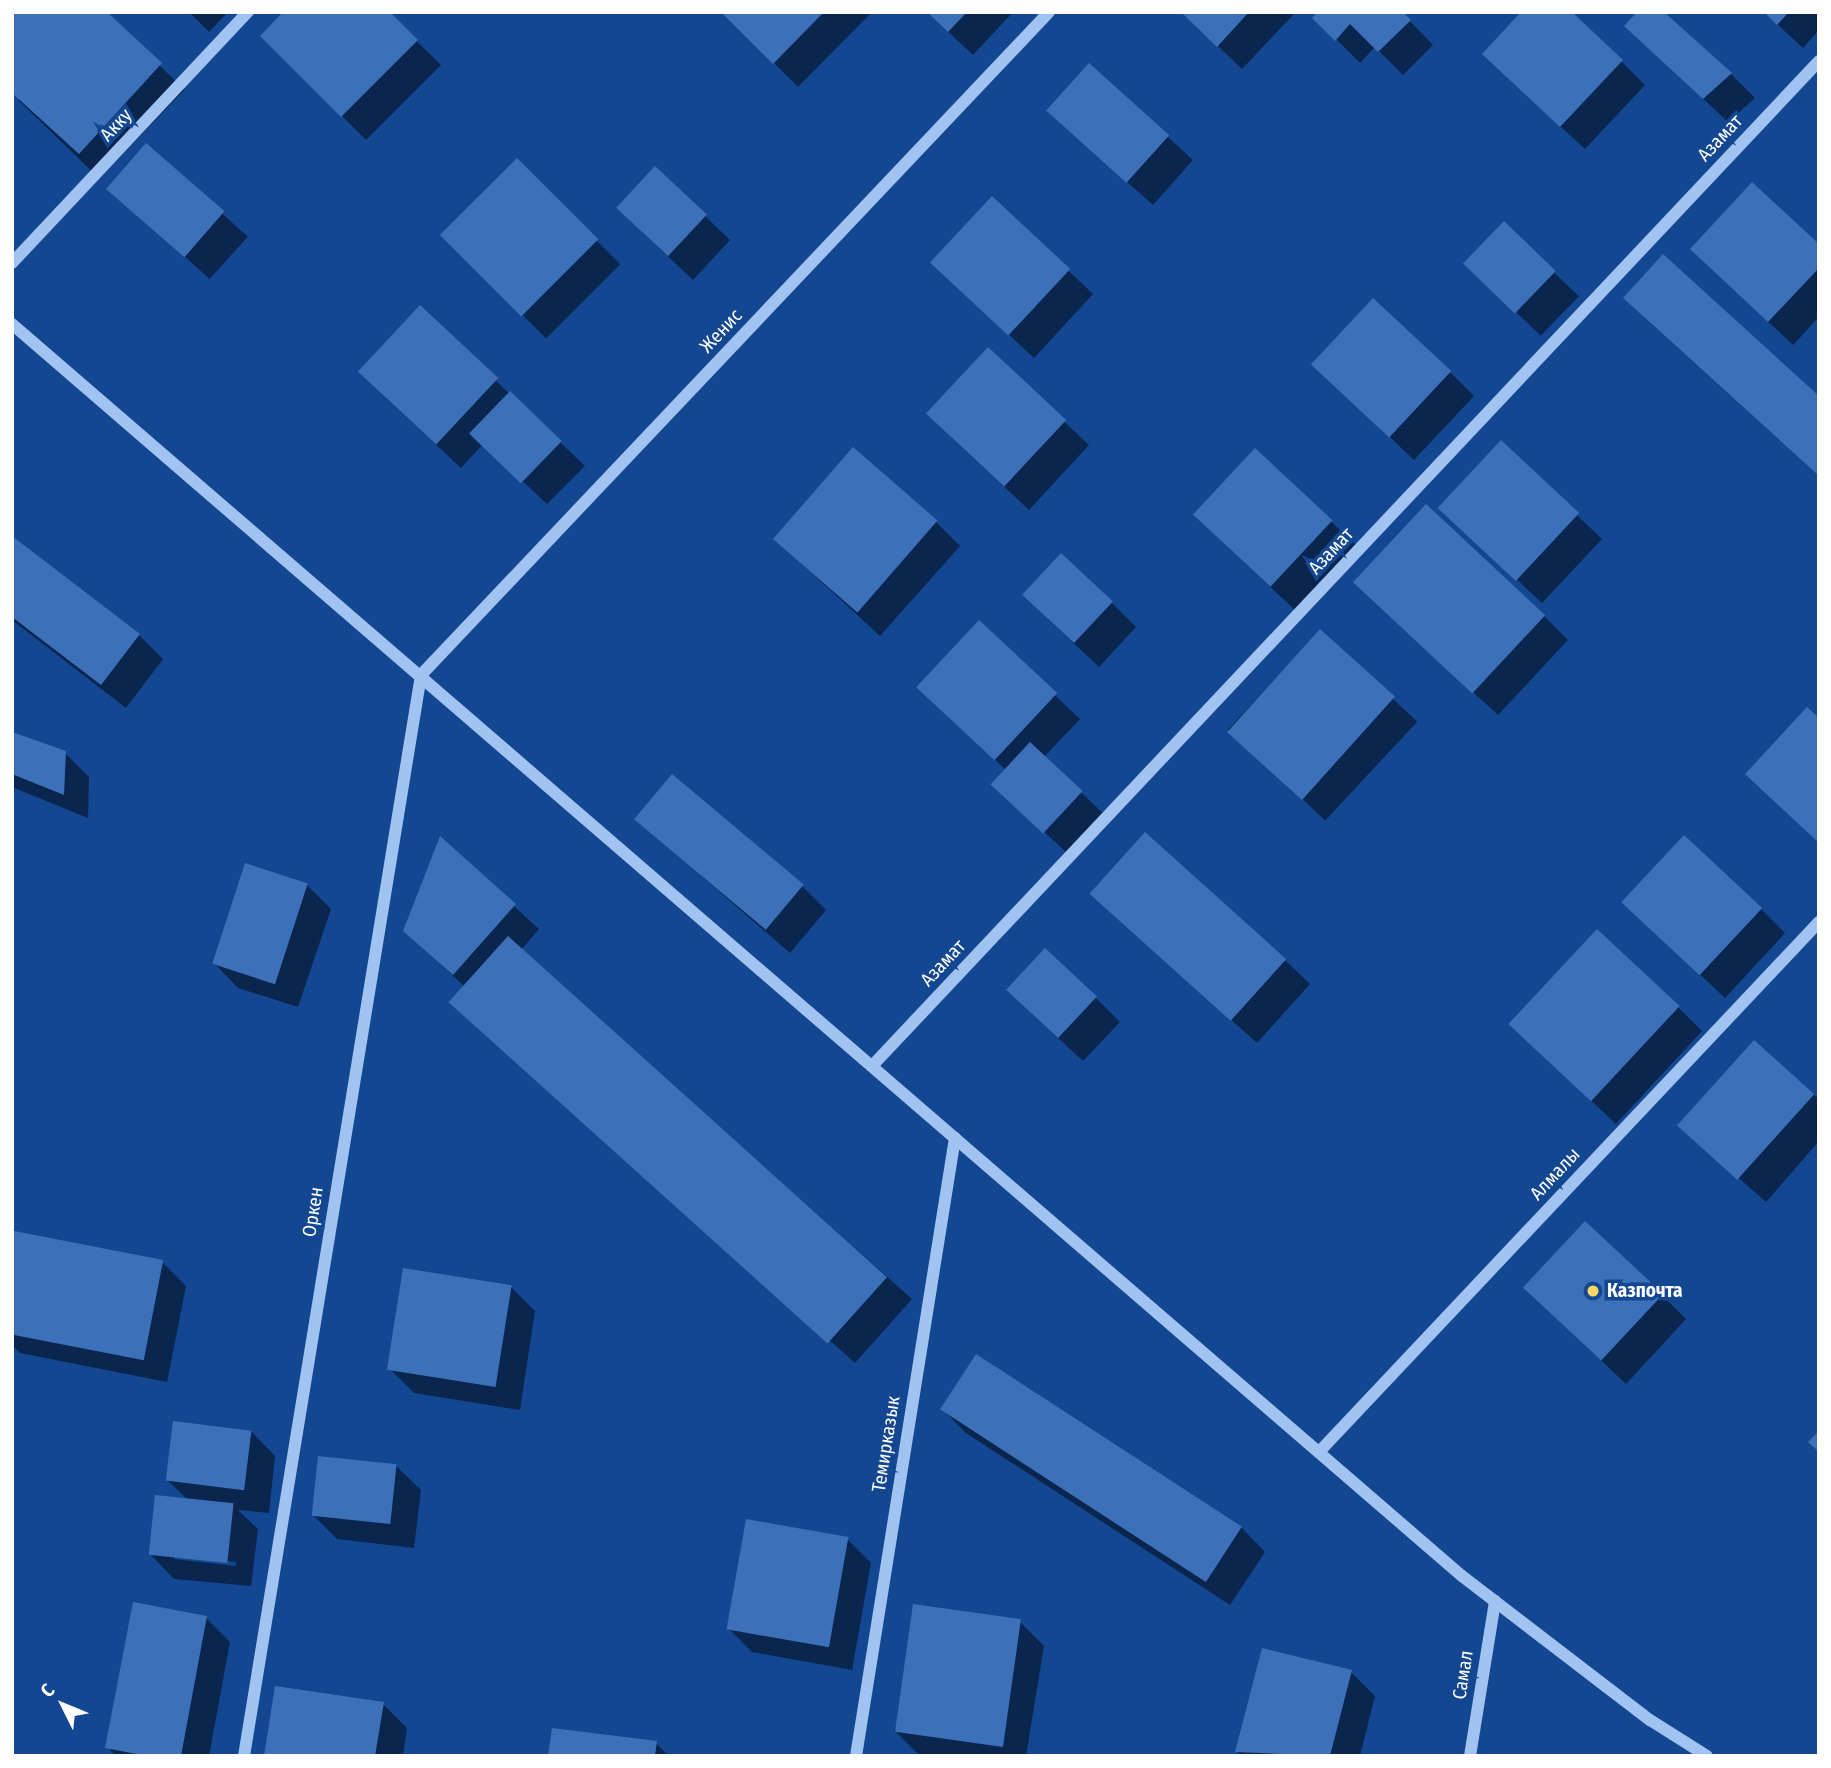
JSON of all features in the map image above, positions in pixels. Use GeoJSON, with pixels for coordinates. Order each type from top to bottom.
{"type":"FeatureCollection","features":[{"type":"Feature","properties":{"kind":"street","name":"Акку"},"geometry":{"type":"LineString","coordinates":[[12,264],[248,12]]}},
{"type":"Feature","properties":{"kind":"street","name":"Женис"},"geometry":{"type":"LineString","coordinates":[[421,676],[1049,12]]}},
{"type":"Feature","properties":{"kind":"street","name":"Азамат"},"geometry":{"type":"LineString","coordinates":[[872,1066],[1819,61]]}},
{"type":"Feature","properties":{"kind":"street"},"geometry":{"type":"LineString","coordinates":[[12,324],[1495,1601],[1650,1720],[1707,1756]]}},
{"type":"Feature","properties":{"kind":"street","name":"Оркен"},"geometry":{"type":"LineString","coordinates":[[244,1756],[421,676]]}},
{"type":"Feature","properties":{"kind":"street","name":"Алмалы"},"geometry":{"type":"LineString","coordinates":[[1319,1452],[1819,922]]}},
{"type":"Feature","properties":{"kind":"street","name":"Темирказык"},"geometry":{"type":"LineString","coordinates":[[856,1756],[955,1138]]}},
{"type":"Feature","properties":{"kind":"street","name":"Самал"},"geometry":{"type":"LineString","coordinates":[[1470,1756],[1495,1601]]}},
{"type":"Feature","properties":{"kind":"building"},"geometry":{"type":"Polygon","coordinates":[[[12,12],[107,12],[162,63],[79,154],[12,93],[12,12]]]}},
{"type":"Feature","properties":{"kind":"building"},"geometry":{"type":"Polygon","coordinates":[[[283,12],[390,12],[418,40],[341,117],[260,36],[283,12]]]}},
{"type":"Feature","properties":{"kind":"building"},"geometry":{"type":"Polygon","coordinates":[[[721,12],[824,12],[773,64],[721,12]]]}},
{"type":"Feature","properties":{"kind":"building"},"geometry":{"type":"Polygon","coordinates":[[[927,12],[967,12],[948,32],[927,12]]]}},
{"type":"Feature","properties":{"kind":"building"},"geometry":{"type":"Polygon","coordinates":[[[1181,12],[1249,12],[1217,47],[1181,12]]]}},
{"type":"Feature","properties":{"kind":"building"},"geometry":{"type":"Polygon","coordinates":[[[1318,12],[1403,12],[1411,20],[1378,52],[1350,24],[1335,41],[1312,18],[1318,12]]]}},
{"type":"Feature","properties":{"kind":"building"},"geometry":{"type":"Polygon","coordinates":[[[1521,12],[1572,12],[1623,60],[1560,127],[1482,54],[1521,12]]]}},
{"type":"Feature","properties":{"kind":"building"},"geometry":{"type":"Polygon","coordinates":[[[1637,12],[1664,12],[1732,73],[1703,99],[1624,26],[1637,12]]]}},
{"type":"Feature","properties":{"kind":"building"},"geometry":{"type":"Polygon","coordinates":[[[1764,12],[1789,12],[1777,25],[1764,12]]]}},
{"type":"Feature","properties":{"kind":"building"},"geometry":{"type":"Polygon","coordinates":[[[1089,63],[1169,135],[1126,183],[1046,111],[1089,63]]]}},
{"type":"Feature","properties":{"kind":"building"},"geometry":{"type":"Polygon","coordinates":[[[146,143],[224,211],[184,257],[106,189],[146,143]]]}},
{"type":"Feature","properties":{"kind":"building"},"geometry":{"type":"Polygon","coordinates":[[[517,158],[598,239],[521,316],[440,235],[517,158]]]}},
{"type":"Feature","properties":{"kind":"building"},"geometry":{"type":"Polygon","coordinates":[[[655,166],[707,214],[668,256],[616,208],[655,166]]]}},
{"type":"Feature","properties":{"kind":"building"},"geometry":{"type":"Polygon","coordinates":[[[1752,182],[1819,244],[1819,268],[1768,322],[1690,249],[1752,182]]]}},
{"type":"Feature","properties":{"kind":"building"},"geometry":{"type":"Polygon","coordinates":[[[992,196],[1070,269],[1008,336],[930,263],[992,196]]]}},
{"type":"Feature","properties":{"kind":"building"},"geometry":{"type":"Polygon","coordinates":[[[1504,221],[1556,271],[1515,313],[1463,263],[1504,221]]]}},
{"type":"Feature","properties":{"kind":"building"},"geometry":{"type":"Polygon","coordinates":[[[1663,254],[1819,396],[1819,476],[1623,298],[1663,254]]]}},
{"type":"Feature","properties":{"kind":"building"},"geometry":{"type":"Polygon","coordinates":[[[1373,298],[1451,371],[1389,438],[1311,365],[1373,298]]]}},
{"type":"Feature","properties":{"kind":"building"},"geometry":{"type":"Polygon","coordinates":[[[420,305],[498,378],[436,445],[358,372],[420,305]]]}},
{"type":"Feature","properties":{"kind":"building"},"geometry":{"type":"Polygon","coordinates":[[[988,347],[1066,420],[1004,487],[926,414],[988,347]]]}},
{"type":"Feature","properties":{"kind":"building"},"geometry":{"type":"Polygon","coordinates":[[[510,391],[562,441],[521,483],[469,433],[510,391]]]}},
{"type":"Feature","properties":{"kind":"building"},"geometry":{"type":"Polygon","coordinates":[[[1501,440],[1579,513],[1516,581],[1438,508],[1501,440]]]}},
{"type":"Feature","properties":{"kind":"building"},"geometry":{"type":"Polygon","coordinates":[[[853,447],[938,520],[857,613],[773,539],[853,447]]]}},
{"type":"Feature","properties":{"kind":"building"},"geometry":{"type":"Polygon","coordinates":[[[1255,448],[1333,520],[1270,587],[1193,515],[1255,448]]]}},
{"type":"Feature","properties":{"kind":"building"},"geometry":{"type":"Polygon","coordinates":[[[1426,504],[1545,615],[1472,693],[1353,582],[1426,504]]]}},
{"type":"Feature","properties":{"kind":"building"},"geometry":{"type":"Polygon","coordinates":[[[12,536],[140,634],[101,685],[12,617],[12,536]]]}},
{"type":"Feature","properties":{"kind":"building"},"geometry":{"type":"Polygon","coordinates":[[[1061,553],[1113,601],[1074,643],[1022,595],[1061,553]]]}},
{"type":"Feature","properties":{"kind":"building"},"geometry":{"type":"Polygon","coordinates":[[[979,620],[1057,693],[995,760],[916,687],[979,620]]]}},
{"type":"Feature","properties":{"kind":"building"},"geometry":{"type":"Polygon","coordinates":[[[1320,629],[1395,697],[1302,800],[1227,732],[1320,629]]]}},
{"type":"Feature","properties":{"kind":"building"},"geometry":{"type":"Polygon","coordinates":[[[1807,707],[1819,718],[1819,843],[1745,774],[1807,707]]]}},
{"type":"Feature","properties":{"kind":"building"},"geometry":{"type":"Polygon","coordinates":[[[12,732],[66,751],[64,795],[12,774],[12,732]]]}},
{"type":"Feature","properties":{"kind":"building"},"geometry":{"type":"Polygon","coordinates":[[[1030,742],[1083,791],[1043,834],[990,784],[1030,742]]]}},
{"type":"Feature","properties":{"kind":"building"},"geometry":{"type":"Polygon","coordinates":[[[672,774],[804,885],[766,930],[634,819],[672,774]]]}},
{"type":"Feature","properties":{"kind":"building"},"geometry":{"type":"Polygon","coordinates":[[[1145,832],[1286,959],[1231,1021],[1089,894],[1145,832]]]}},
{"type":"Feature","properties":{"kind":"building"},"geometry":{"type":"Polygon","coordinates":[[[1684,835],[1762,908],[1700,975],[1621,902],[1684,835]]]}},
{"type":"Feature","properties":{"kind":"building"},"geometry":{"type":"Polygon","coordinates":[[[440,836],[516,904],[453,975],[403,931],[440,836]]]}},
{"type":"Feature","properties":{"kind":"building"},"geometry":{"type":"Polygon","coordinates":[[[245,863],[308,883],[275,984],[212,964],[245,863]]]}},
{"type":"Feature","properties":{"kind":"building"},"geometry":{"type":"Polygon","coordinates":[[[1597,929],[1680,1006],[1591,1101],[1508,1024],[1597,929]]]}},
{"type":"Feature","properties":{"kind":"building"},"geometry":{"type":"Polygon","coordinates":[[[508,936],[887,1277],[827,1343],[448,1002],[508,936]]]}},
{"type":"Feature","properties":{"kind":"building"},"geometry":{"type":"Polygon","coordinates":[[[1045,948],[1097,996],[1058,1038],[1006,990],[1045,948]]]}},
{"type":"Feature","properties":{"kind":"building"},"geometry":{"type":"Polygon","coordinates":[[[1754,1040],[1814,1094],[1737,1180],[1677,1125],[1754,1040]]]}},
{"type":"Feature","properties":{"kind":"building","name":"Казпочта"},"geometry":{"type":"Polygon","coordinates":[[[1585,1221],[1663,1294],[1601,1361],[1523,1288],[1585,1221]]]}},
{"type":"Feature","properties":{"kind":"building"},"geometry":{"type":"Polygon","coordinates":[[[14,1231],[163,1260],[144,1360],[12,1335],[14,1231]]]}},
{"type":"Feature","properties":{"kind":"building"},"geometry":{"type":"Polygon","coordinates":[[[403,1268],[512,1285],[496,1387],[387,1370],[403,1268]]]}},
{"type":"Feature","properties":{"kind":"building"},"geometry":{"type":"Polygon","coordinates":[[[976,1354],[1242,1527],[1206,1582],[940,1409],[976,1354]]]}},
{"type":"Feature","properties":{"kind":"building"},"geometry":{"type":"Polygon","coordinates":[[[173,1421],[251,1431],[244,1490],[166,1481],[173,1421]]]}},
{"type":"Feature","properties":{"kind":"building"},"geometry":{"type":"Polygon","coordinates":[[[1819,1431],[1819,1452],[1808,1442],[1819,1431]]]}},
{"type":"Feature","properties":{"kind":"building"},"geometry":{"type":"Polygon","coordinates":[[[318,1456],[397,1464],[390,1524],[312,1516],[318,1456]]]}},
{"type":"Feature","properties":{"kind":"building"},"geometry":{"type":"Polygon","coordinates":[[[155,1495],[234,1503],[227,1563],[149,1555],[155,1495]]]}},
{"type":"Feature","properties":{"kind":"building"},"geometry":{"type":"Polygon","coordinates":[[[746,1519],[848,1537],[829,1647],[727,1629],[746,1519]]]}},
{"type":"Feature","properties":{"kind":"building"},"geometry":{"type":"Polygon","coordinates":[[[133,1602],[207,1616],[181,1756],[147,1756],[105,1748],[133,1602]]]}},
{"type":"Feature","properties":{"kind":"building"},"geometry":{"type":"Polygon","coordinates":[[[913,1604],[1021,1619],[1003,1747],[895,1732],[913,1604]]]}},
{"type":"Feature","properties":{"kind":"building"},"geometry":{"type":"Polygon","coordinates":[[[1262,1648],[1352,1670],[1330,1756],[1235,1752],[1262,1648]]]}},
{"type":"Feature","properties":{"kind":"building"},"geometry":{"type":"Polygon","coordinates":[[[275,1686],[384,1702],[375,1756],[264,1756],[275,1686]]]}},
{"type":"Feature","properties":{"kind":"building"},"geometry":{"type":"Polygon","coordinates":[[[552,1728],[657,1741],[655,1756],[548,1756],[552,1728]]]}},
{"type":"Feature","properties":{"kind":"place","name":"Казпочта"},"geometry":{"type":"Point","coordinates":[1593,1291]}}]}
